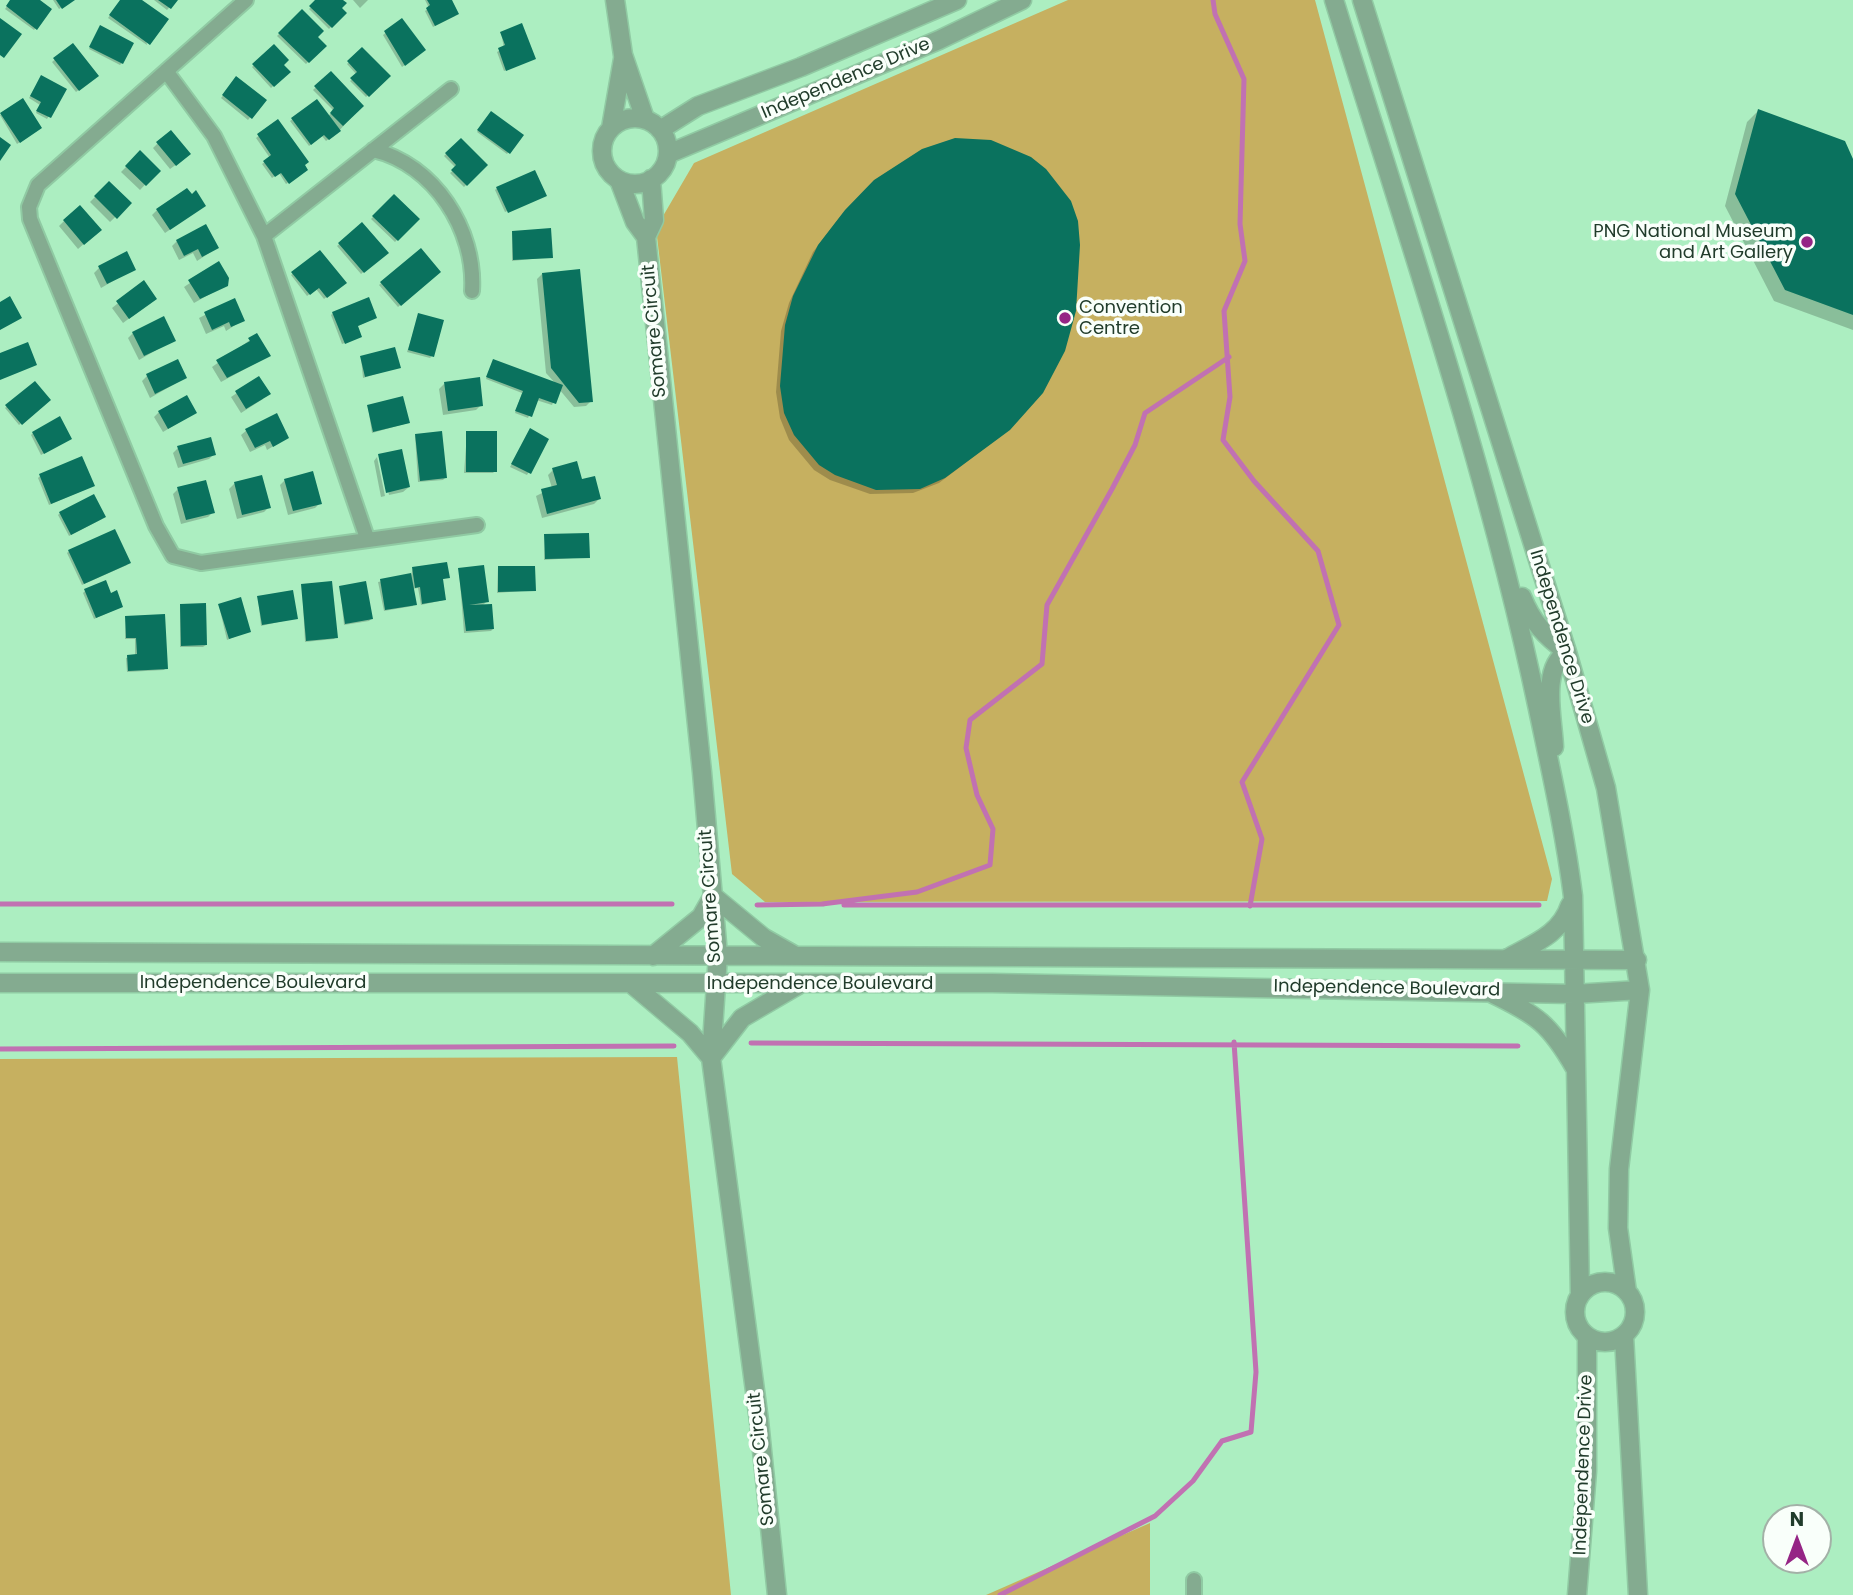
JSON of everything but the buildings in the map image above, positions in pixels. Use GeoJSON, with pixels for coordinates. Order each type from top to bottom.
{"type":"FeatureCollection","features":[{"type":"Feature","properties":{"kind":"street"},"geometry":{"type":"LineString","coordinates":[[246,0],[38,185],[29,207],[30,219],[156,526],[173,556],[201,563],[367,538],[477,525]]}},
{"type":"Feature","properties":{"kind":"street"},"geometry":{"type":"LineString","coordinates":[[615,0],[624,55],[668,154],[663,168],[652,179],[635,184],[619,180],[603,160],[603,143],[611,128],[624,55]]}},
{"type":"Feature","properties":{"kind":"street","name":"Independence Drive"},"geometry":{"type":"LineString","coordinates":[[653,125],[801,67],[957,0]]}},
{"type":"Feature","properties":{"kind":"street","name":"Independence Drive"},"geometry":{"type":"LineString","coordinates":[[668,154],[939,40],[1022,0]]}},
{"type":"Feature","properties":{"kind":"street","name":"Independence Drive"},"geometry":{"type":"LineString","coordinates":[[1334,0],[1472,447],[1523,638],[1566,838],[1573,896],[1572,960],[1580,1294],[1575,1317],[1587,1336],[1587,1471],[1577,1595]]}},
{"type":"Feature","properties":{"kind":"street","name":"Independence Drive"},"geometry":{"type":"LineString","coordinates":[[1362,0],[1567,652],[1606,788],[1637,960],[1640,989],[1619,1168],[1618,1228],[1627,1292],[1631,1294],[1634,1313],[1624,1336],[1638,1595]]}},
{"type":"Feature","properties":{"kind":"street"},"geometry":{"type":"LineString","coordinates":[[166,71],[214,136],[264,236],[367,538]]}},
{"type":"Feature","properties":{"kind":"street"},"geometry":{"type":"LineString","coordinates":[[264,236],[451,89]]}},
{"type":"Feature","properties":{"kind":"street"},"geometry":{"type":"LineString","coordinates":[[611,128],[627,119],[653,125]]}},
{"type":"Feature","properties":{"kind":"street"},"geometry":{"type":"LineString","coordinates":[[373,150],[394,155],[412,165],[449,204],[474,269],[472,291]]}},
{"type":"Feature","properties":{"kind":"street","name":"Somare Circuit"},"geometry":{"type":"LineString","coordinates":[[646,237],[654,220],[652,179]]}},
{"type":"Feature","properties":{"kind":"street","name":"Somare Circuit"},"geometry":{"type":"LineString","coordinates":[[619,180],[635,222],[646,237],[718,956],[711,1058],[759,1421],[777,1595]]}},
{"type":"Feature","properties":{"kind":"street"},"geometry":{"type":"LineString","coordinates":[[1504,566],[1516,581],[1530,617],[1547,637],[1567,652],[1556,659],[1552,672],[1554,785]]}},
{"type":"Feature","properties":{"kind":"street"},"geometry":{"type":"LineString","coordinates":[[653,956],[701,917],[713,896],[764,938],[797,956]]}},
{"type":"Feature","properties":{"kind":"street"},"geometry":{"type":"LineString","coordinates":[[1508,958],[1551,934],[1566,919],[1573,896]]}},
{"type":"Feature","properties":{"kind":"street","name":"Independence Boulevard"},"geometry":{"type":"LineString","coordinates":[[0,952],[1637,960]]}},
{"type":"Feature","properties":{"kind":"street","name":"Independence Boulevard"},"geometry":{"type":"LineString","coordinates":[[0,983],[716,983],[1485,990],[1574,994],[1640,989]]}},
{"type":"Feature","properties":{"kind":"street"},"geometry":{"type":"LineString","coordinates":[[632,985],[690,1033],[711,1058],[742,1018],[800,984]]}},
{"type":"Feature","properties":{"kind":"street"},"geometry":{"type":"LineString","coordinates":[[1485,990],[1523,1009],[1556,1034],[1576,1071]]}},
{"type":"Feature","properties":{"kind":"street"},"geometry":{"type":"LineString","coordinates":[[1580,1294],[1595,1284],[1604,1282],[1627,1292]]}},
{"type":"Feature","properties":{"kind":"street"},"geometry":{"type":"LineString","coordinates":[[1587,1336],[1605,1341],[1624,1336]]}},
{"type":"Feature","properties":{"kind":"street"},"geometry":{"type":"LineString","coordinates":[[1194,1580],[1194,1595]]}},
{"type":"Feature","properties":{"kind":"shaded area"},"geometry":{"type":"Polygon","coordinates":[[[1068,0],[1315,0],[1552,879],[1547,901],[765,902],[732,874],[656,228],[694,163],[1068,0]]]}},
{"type":"Feature","properties":{"kind":"shaded area"},"geometry":{"type":"Polygon","coordinates":[[[677,1057],[731,1595],[0,1595],[0,1059],[677,1057]]]}},
{"type":"Feature","properties":{"kind":"shaded area"},"geometry":{"type":"Polygon","coordinates":[[[1150,1523],[1150,1595],[986,1595],[1150,1523]]]}},
{"type":"Feature","properties":{"kind":"waterway"},"geometry":{"type":"LineString","coordinates":[[1213,0],[1215,14],[1244,79],[1240,224],[1245,261],[1224,311],[1230,397],[1223,440],[1254,481],[1318,551],[1339,625],[1242,782],[1262,839],[1250,906]]}},
{"type":"Feature","properties":{"kind":"waterway"},"geometry":{"type":"LineString","coordinates":[[822,904],[917,892],[990,865],[993,829],[977,795],[966,748],[970,720],[1042,664],[1047,605],[1135,445],[1145,413],[1229,357]]}},
{"type":"Feature","properties":{"kind":"waterway"},"geometry":{"type":"LineString","coordinates":[[0,904],[672,904]]}},
{"type":"Feature","properties":{"kind":"waterway"},"geometry":{"type":"LineString","coordinates":[[757,905],[824,904]]}},
{"type":"Feature","properties":{"kind":"waterway"},"geometry":{"type":"LineString","coordinates":[[844,905],[1539,905]]}},
{"type":"Feature","properties":{"kind":"waterway"},"geometry":{"type":"LineString","coordinates":[[1000,1595],[1155,1516],[1193,1481],[1222,1441],[1251,1432],[1256,1372],[1234,1042]]}},
{"type":"Feature","properties":{"kind":"waterway"},"geometry":{"type":"LineString","coordinates":[[751,1043],[1518,1046]]}},
{"type":"Feature","properties":{"kind":"waterway"},"geometry":{"type":"LineString","coordinates":[[0,1049],[674,1046]]}},
{"type":"Feature","properties":{"kind":"place","name":"PNG National Museum and Art Gallery"},"geometry":{"type":"Point","coordinates":[1807,242]}},
{"type":"Feature","properties":{"kind":"place","name":"Convention Centre"},"geometry":{"type":"Point","coordinates":[1065,318]}}]}
